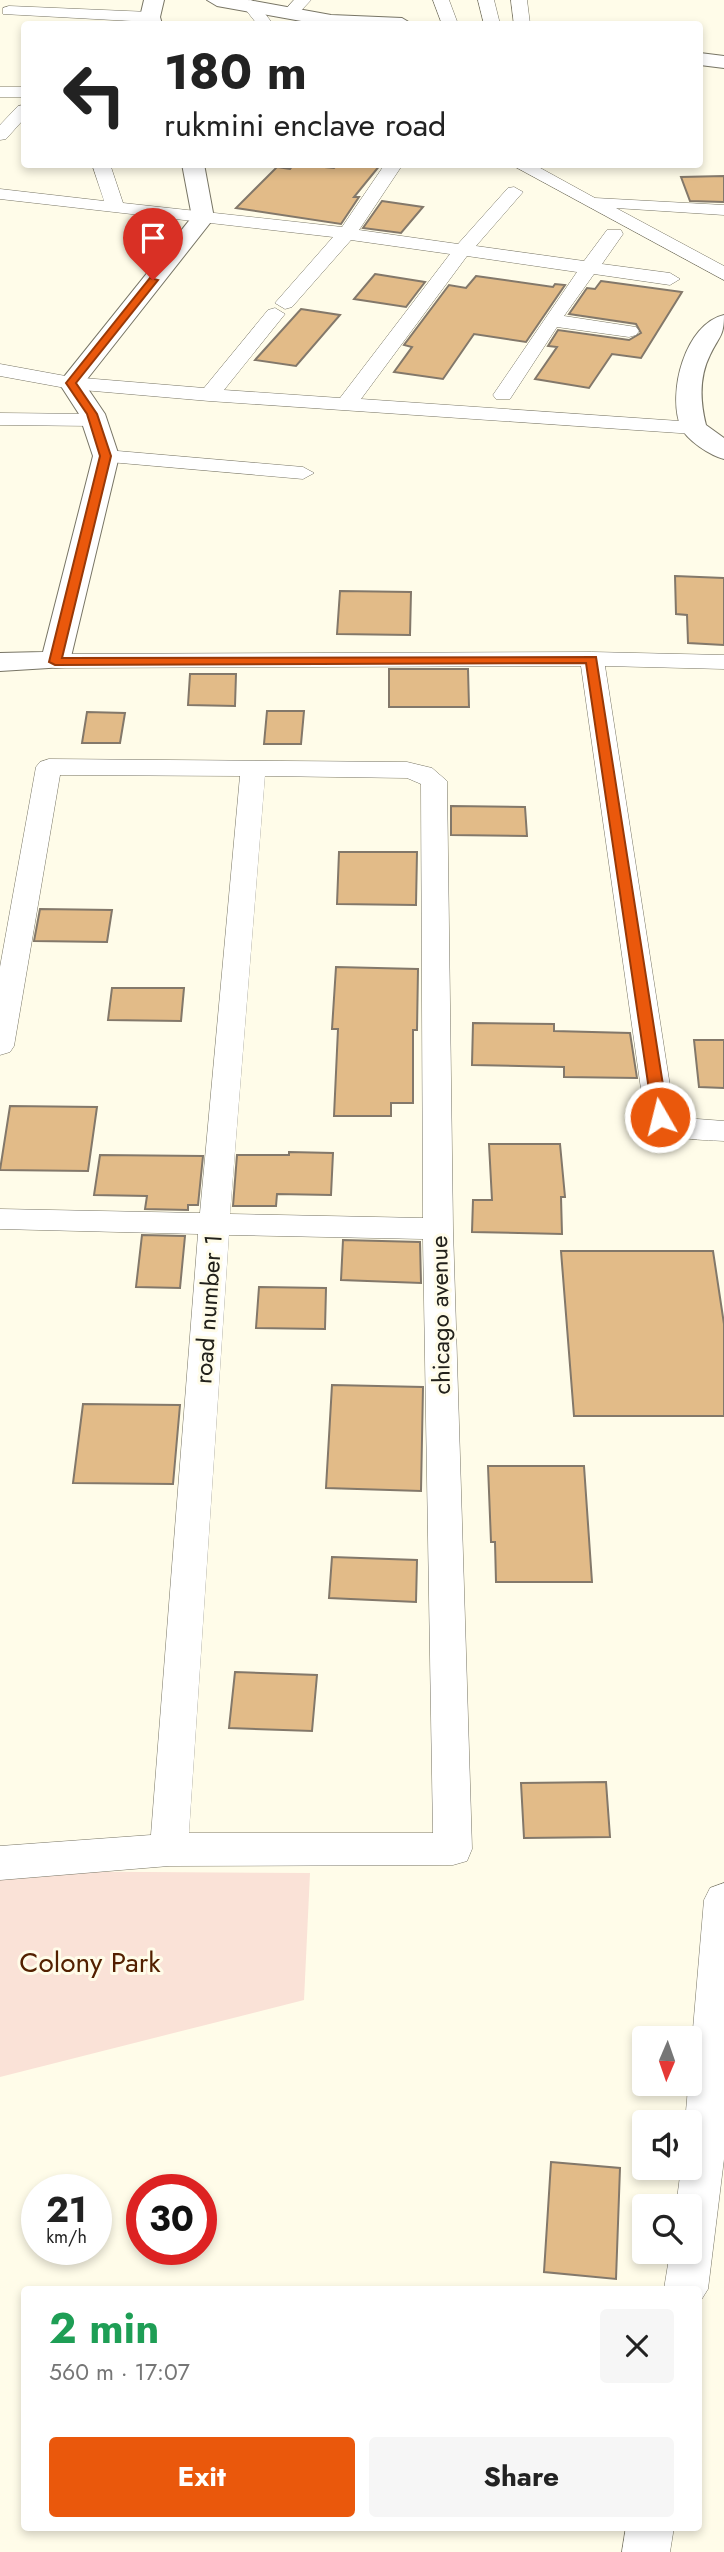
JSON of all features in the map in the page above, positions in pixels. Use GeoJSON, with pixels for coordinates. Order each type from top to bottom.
{"type":"FeatureCollection","features":[{"type":"Feature","properties":{"kind":"street"},"geometry":{"type":"LineString","coordinates":[[217,0],[250,5],[297,6],[326,21]]}},
{"type":"Feature","properties":{"kind":"street"},"geometry":{"type":"LineString","coordinates":[[441,0],[449,21]]}},
{"type":"Feature","properties":{"kind":"street"},"geometry":{"type":"LineString","coordinates":[[486,0],[491,21]]}},
{"type":"Feature","properties":{"kind":"street"},"geometry":{"type":"LineString","coordinates":[[519,0],[522,21]]}},
{"type":"Feature","properties":{"kind":"street"},"geometry":{"type":"LineString","coordinates":[[250,5],[263,21]]}},
{"type":"Feature","properties":{"kind":"street"},"geometry":{"type":"LineString","coordinates":[[4,29],[4,10],[152,14]]}},
{"type":"Feature","properties":{"kind":"street"},"geometry":{"type":"LineString","coordinates":[[703,59],[724,62]]}},
{"type":"Feature","properties":{"kind":"street"},"geometry":{"type":"LineString","coordinates":[[0,92],[21,92]]}},
{"type":"Feature","properties":{"kind":"street"},"geometry":{"type":"LineString","coordinates":[[0,135],[21,117]]}},
{"type":"Feature","properties":{"kind":"street"},"geometry":{"type":"LineString","coordinates":[[102,168],[115,207]]}},
{"type":"Feature","properties":{"kind":"street"},"geometry":{"type":"LineString","coordinates":[[71,383],[203,218],[194,168]]}},
{"type":"Feature","properties":{"kind":"street"},"geometry":{"type":"LineString","coordinates":[[209,395],[280,308],[347,233],[391,168]]}},
{"type":"Feature","properties":{"kind":"street"},"geometry":{"type":"LineString","coordinates":[[526,168],[724,274]]}},
{"type":"Feature","properties":{"kind":"street"},"geometry":{"type":"LineString","coordinates":[[346,403],[463,249],[514,192]]}},
{"type":"Feature","properties":{"kind":"street"},"geometry":{"type":"LineString","coordinates":[[0,194],[203,218],[257,220],[670,279]]}},
{"type":"Feature","properties":{"kind":"street"},"geometry":{"type":"LineString","coordinates":[[587,201],[724,210]]}},
{"type":"Feature","properties":{"kind":"street"},"geometry":{"type":"LineString","coordinates":[[503,395],[551,320],[614,234]]}},
{"type":"Feature","properties":{"kind":"street"},"geometry":{"type":"LineString","coordinates":[[551,320],[629,331]]}},
{"type":"Feature","properties":{"kind":"street"},"geometry":{"type":"LineString","coordinates":[[694,428],[687,383],[696,354],[724,322]]}},
{"type":"Feature","properties":{"kind":"street"},"geometry":{"type":"LineString","coordinates":[[0,370],[71,383],[209,395],[694,428],[724,452]]}},
{"type":"Feature","properties":{"kind":"street"},"geometry":{"type":"LineString","coordinates":[[55,662],[106,456],[94,420],[71,383]]}},
{"type":"Feature","properties":{"kind":"street"},"geometry":{"type":"LineString","coordinates":[[0,419],[94,420]]}},
{"type":"Feature","properties":{"kind":"street"},"geometry":{"type":"LineString","coordinates":[[106,456],[303,473]]}},
{"type":"Feature","properties":{"kind":"street"},"geometry":{"type":"LineString","coordinates":[[592,659],[660,1117],[677,1127],[724,1130]]}},
{"type":"Feature","properties":{"kind":"street"},"geometry":{"type":"LineString","coordinates":[[0,662],[592,659],[724,662]]}},
{"type":"Feature","properties":{"kind":"street"},"geometry":{"type":"LineString","coordinates":[[0,1046],[49,767],[253,768]]}},
{"type":"Feature","properties":{"kind":"street","name":"chicago avenue"},"geometry":{"type":"LineString","coordinates":[[169,1850],[453,1849],[438,1228],[434,781],[423,773],[407,770],[253,768]]}},
{"type":"Feature","properties":{"kind":"street","name":"road number 1"},"geometry":{"type":"LineString","coordinates":[[169,1850],[214,1225],[253,768]]}},
{"type":"Feature","properties":{"kind":"street"},"geometry":{"type":"LineString","coordinates":[[0,1219],[438,1228]]}},
{"type":"Feature","properties":{"kind":"street"},"geometry":{"type":"LineString","coordinates":[[0,1863],[169,1850]]}},
{"type":"Feature","properties":{"kind":"street"},"geometry":{"type":"LineString","coordinates":[[687,2286],[712,2193],[724,1900]]}},
{"type":"Feature","properties":{"kind":"street"},"geometry":{"type":"LineString","coordinates":[[646,2552],[649,2531]]}},
{"type":"Feature","properties":{"kind":"green space","name":"Colony Park"},"geometry":{"type":"Polygon","coordinates":[[[0,1871],[310,1873],[304,2000],[0,2077],[0,1871]]]}},
{"type":"Feature","properties":{"kind":"building"},"geometry":{"type":"Polygon","coordinates":[[[276,168],[378,168],[354,197],[359,197],[341,224],[236,208],[276,168]]]}},
{"type":"Feature","properties":{"kind":"building"},"geometry":{"type":"Polygon","coordinates":[[[724,176],[724,202],[690,201],[681,177],[724,176]]]}},
{"type":"Feature","properties":{"kind":"building"},"geometry":{"type":"Polygon","coordinates":[[[382,201],[423,207],[401,233],[363,228],[382,201]]]}},
{"type":"Feature","properties":{"kind":"building"},"geometry":{"type":"Polygon","coordinates":[[[375,274],[425,282],[406,307],[354,299],[375,274]]]}},
{"type":"Feature","properties":{"kind":"building"},"geometry":{"type":"Polygon","coordinates":[[[476,276],[553,287],[555,284],[565,285],[526,342],[474,334],[443,379],[394,372],[412,347],[404,345],[449,285],[466,288],[476,276]]]}},
{"type":"Feature","properties":{"kind":"building"},"geometry":{"type":"Polygon","coordinates":[[[601,281],[682,292],[641,358],[612,354],[589,388],[535,379],[557,347],[548,346],[558,330],[629,340],[641,333],[636,324],[569,314],[587,288],[595,289],[601,281]]]}},
{"type":"Feature","properties":{"kind":"building"},"geometry":{"type":"Polygon","coordinates":[[[301,309],[340,315],[296,366],[255,360],[301,309]]]}},
{"type":"Feature","properties":{"kind":"building"},"geometry":{"type":"Polygon","coordinates":[[[675,576],[724,578],[724,645],[688,643],[687,615],[676,614],[675,576]]]}},
{"type":"Feature","properties":{"kind":"building"},"geometry":{"type":"Polygon","coordinates":[[[340,591],[411,592],[410,635],[337,634],[340,591]]]}},
{"type":"Feature","properties":{"kind":"building"},"geometry":{"type":"Polygon","coordinates":[[[389,669],[468,669],[469,707],[389,707],[389,669]]]}},
{"type":"Feature","properties":{"kind":"building"},"geometry":{"type":"Polygon","coordinates":[[[190,674],[236,674],[235,706],[188,705],[190,674]]]}},
{"type":"Feature","properties":{"kind":"building"},"geometry":{"type":"Polygon","coordinates":[[[267,711],[304,711],[301,744],[264,744],[267,711]]]}},
{"type":"Feature","properties":{"kind":"building"},"geometry":{"type":"Polygon","coordinates":[[[87,712],[125,713],[120,743],[82,743],[87,712]]]}},
{"type":"Feature","properties":{"kind":"building"},"geometry":{"type":"Polygon","coordinates":[[[451,806],[525,807],[527,836],[451,835],[451,806]]]}},
{"type":"Feature","properties":{"kind":"building"},"geometry":{"type":"Polygon","coordinates":[[[339,852],[417,852],[416,905],[337,904],[339,852]]]}},
{"type":"Feature","properties":{"kind":"building"},"geometry":{"type":"Polygon","coordinates":[[[40,909],[112,910],[107,942],[34,941],[40,909]]]}},
{"type":"Feature","properties":{"kind":"building"},"geometry":{"type":"Polygon","coordinates":[[[336,967],[418,969],[417,1030],[413,1030],[413,1103],[391,1103],[391,1116],[334,1116],[338,1029],[332,1029],[336,967]]]}},
{"type":"Feature","properties":{"kind":"building"},"geometry":{"type":"Polygon","coordinates":[[[112,988],[184,988],[181,1021],[108,1020],[112,988]]]}},
{"type":"Feature","properties":{"kind":"building"},"geometry":{"type":"Polygon","coordinates":[[[473,1023],[554,1024],[554,1031],[630,1033],[637,1078],[564,1077],[564,1067],[472,1065],[473,1023]]]}},
{"type":"Feature","properties":{"kind":"building"},"geometry":{"type":"Polygon","coordinates":[[[694,1040],[724,1040],[724,1088],[699,1087],[694,1040]]]}},
{"type":"Feature","properties":{"kind":"building"},"geometry":{"type":"Polygon","coordinates":[[[10,1106],[97,1107],[88,1171],[0,1170],[10,1106]]]}},
{"type":"Feature","properties":{"kind":"building"},"geometry":{"type":"Polygon","coordinates":[[[489,1144],[560,1144],[565,1197],[561,1197],[562,1234],[472,1232],[473,1200],[492,1200],[489,1144]]]}},
{"type":"Feature","properties":{"kind":"building"},"geometry":{"type":"Polygon","coordinates":[[[289,1152],[333,1153],[331,1195],[277,1194],[276,1206],[233,1206],[237,1155],[289,1155],[289,1152]]]}},
{"type":"Feature","properties":{"kind":"building"},"geometry":{"type":"Polygon","coordinates":[[[100,1155],[203,1156],[198,1205],[188,1205],[188,1210],[145,1209],[147,1196],[94,1195],[100,1155]]]}},
{"type":"Feature","properties":{"kind":"building"},"geometry":{"type":"Polygon","coordinates":[[[142,1235],[185,1236],[180,1288],[136,1287],[142,1235]]]}},
{"type":"Feature","properties":{"kind":"building"},"geometry":{"type":"Polygon","coordinates":[[[343,1240],[420,1242],[421,1283],[341,1280],[343,1240]]]}},
{"type":"Feature","properties":{"kind":"building"},"geometry":{"type":"Polygon","coordinates":[[[561,1251],[713,1251],[724,1324],[724,1416],[574,1416],[561,1251]]]}},
{"type":"Feature","properties":{"kind":"building"},"geometry":{"type":"Polygon","coordinates":[[[259,1287],[326,1288],[325,1329],[256,1328],[259,1287]]]}},
{"type":"Feature","properties":{"kind":"building"},"geometry":{"type":"Polygon","coordinates":[[[332,1385],[423,1387],[421,1491],[326,1488],[332,1385]]]}},
{"type":"Feature","properties":{"kind":"building"},"geometry":{"type":"Polygon","coordinates":[[[83,1404],[180,1405],[173,1484],[73,1483],[83,1404]]]}},
{"type":"Feature","properties":{"kind":"building"},"geometry":{"type":"Polygon","coordinates":[[[488,1466],[584,1466],[592,1582],[496,1582],[495,1542],[491,1542],[488,1466]]]}},
{"type":"Feature","properties":{"kind":"building"},"geometry":{"type":"Polygon","coordinates":[[[332,1557],[417,1560],[416,1602],[329,1598],[332,1557]]]}},
{"type":"Feature","properties":{"kind":"building"},"geometry":{"type":"Polygon","coordinates":[[[235,1672],[317,1675],[312,1731],[229,1728],[235,1672]]]}},
{"type":"Feature","properties":{"kind":"building"},"geometry":{"type":"Polygon","coordinates":[[[606,1782],[610,1837],[524,1838],[521,1783],[606,1782]]]}},
{"type":"Feature","properties":{"kind":"building"},"geometry":{"type":"Polygon","coordinates":[[[551,2162],[620,2168],[616,2279],[544,2272],[551,2162]]]}},
{"type":"Feature","properties":{"kind":"route"},"geometry":{"type":"LineString","coordinates":[[153,280],[71,383],[92,414],[106,456],[55,662],[592,659],[660,1117]]}}]}
